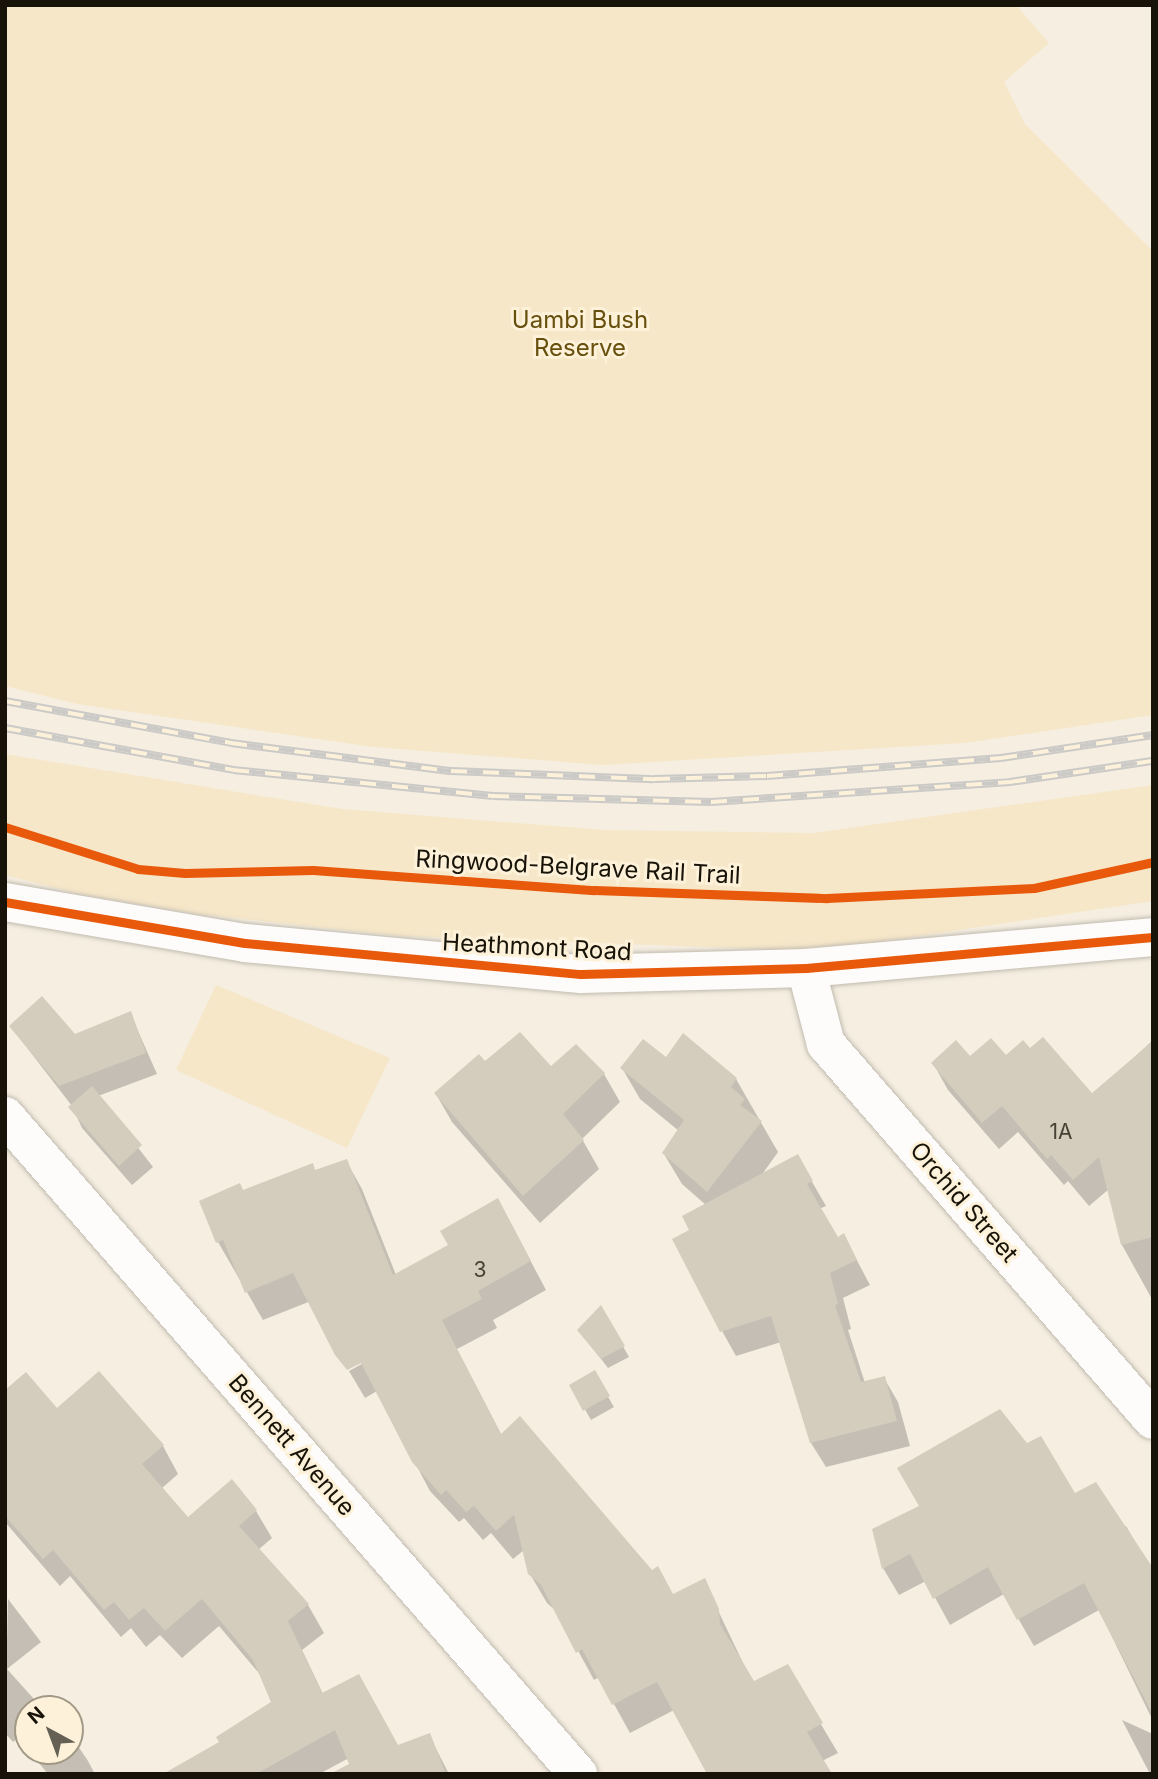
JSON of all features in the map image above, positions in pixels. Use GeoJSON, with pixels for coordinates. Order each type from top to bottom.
{"type":"FeatureCollection","features":[{"type":"Feature","properties":{"kind":"street","name":"Heathmont Road"},"geometry":{"type":"LineString","coordinates":[[5,902],[245,943],[581,974],[806,968],[1153,937]]}},
{"type":"Feature","properties":{"kind":"street","name":"Orchid Street"},"geometry":{"type":"LineString","coordinates":[[806,968],[826,1044],[1153,1420]]}},
{"type":"Feature","properties":{"kind":"street","name":"Bennett Avenue"},"geometry":{"type":"LineString","coordinates":[[5,1115],[578,1774]]}},
{"type":"Feature","properties":{"kind":"green space","name":"Uambi Bush Reserve"},"geometry":{"type":"Polygon","coordinates":[[[5,5],[1016,5],[1049,43],[1004,82],[1025,124],[1153,251],[1153,715],[965,743],[603,765],[373,747],[77,704],[5,686],[5,5]]]}},
{"type":"Feature","properties":{"kind":"green space"},"geometry":{"type":"Polygon","coordinates":[[[5,754],[342,809],[605,830],[814,833],[1153,785],[1153,901],[818,951],[399,936],[197,914],[83,895],[5,875],[5,754]]]}},
{"type":"Feature","properties":{"kind":"green space"},"geometry":{"type":"Polygon","coordinates":[[[216,985],[390,1058],[347,1148],[176,1070],[216,985]]]}},
{"type":"Feature","properties":{"kind":"building"},"geometry":{"type":"Polygon","coordinates":[[[42,996],[75,1034],[131,1011],[146,1053],[59,1086],[9,1026],[42,996]]]}},
{"type":"Feature","properties":{"kind":"building"},"geometry":{"type":"Polygon","coordinates":[[[520,1032],[551,1066],[576,1044],[605,1073],[563,1114],[584,1140],[523,1196],[434,1093],[479,1054],[485,1061],[520,1032]]]}},
{"type":"Feature","properties":{"kind":"building"},"geometry":{"type":"Polygon","coordinates":[[[683,1033],[737,1078],[731,1087],[745,1099],[740,1105],[762,1121],[707,1192],[662,1153],[684,1120],[620,1068],[643,1039],[666,1057],[683,1033]]]}},
{"type":"Feature","properties":{"kind":"building"},"geometry":{"type":"Polygon","coordinates":[[[1043,1037],[1092,1093],[1153,1041],[1153,1237],[1121,1245],[1099,1157],[1073,1180],[1051,1155],[1047,1159],[1002,1106],[982,1123],[931,1063],[956,1040],[970,1056],[991,1038],[1006,1055],[1023,1040],[1030,1048],[1043,1037]]]}},
{"type":"Feature","properties":{"kind":"building"},"geometry":{"type":"Polygon","coordinates":[[[92,1086],[142,1145],[119,1166],[68,1107],[92,1086]]]}},
{"type":"Feature","properties":{"kind":"building"},"geometry":{"type":"Polygon","coordinates":[[[798,1154],[813,1181],[807,1184],[838,1237],[844,1233],[857,1260],[830,1273],[838,1304],[835,1305],[861,1382],[885,1376],[897,1421],[810,1443],[771,1316],[720,1332],[672,1239],[689,1230],[682,1216],[798,1154]]]}},
{"type":"Feature","properties":{"kind":"building"},"geometry":{"type":"Polygon","coordinates":[[[347,1159],[393,1275],[448,1245],[440,1231],[498,1198],[531,1261],[478,1291],[482,1299],[442,1320],[501,1434],[520,1416],[652,1570],[658,1566],[673,1594],[705,1578],[719,1609],[720,1624],[754,1681],[788,1664],[823,1723],[807,1732],[832,1774],[707,1774],[657,1682],[612,1705],[582,1649],[576,1653],[541,1585],[528,1574],[514,1515],[496,1531],[474,1506],[466,1512],[446,1490],[441,1495],[412,1462],[361,1363],[347,1370],[335,1355],[293,1273],[245,1293],[223,1240],[216,1243],[199,1201],[240,1183],[243,1190],[313,1163],[315,1170],[347,1159]]]}},
{"type":"Feature","properties":{"kind":"building"},"geometry":{"type":"Polygon","coordinates":[[[601,1305],[625,1346],[601,1359],[577,1330],[601,1305]]]}},
{"type":"Feature","properties":{"kind":"building"},"geometry":{"type":"Polygon","coordinates":[[[595,1370],[610,1396],[583,1411],[569,1385],[595,1370]]]}},
{"type":"Feature","properties":{"kind":"building"},"geometry":{"type":"Polygon","coordinates":[[[99,1371],[164,1445],[142,1464],[188,1517],[232,1479],[257,1510],[239,1526],[309,1604],[288,1621],[322,1693],[359,1674],[398,1745],[430,1733],[446,1774],[330,1774],[349,1764],[335,1730],[256,1774],[163,1774],[219,1742],[216,1737],[271,1702],[253,1660],[202,1599],[165,1631],[144,1608],[129,1620],[114,1602],[104,1610],[53,1550],[43,1559],[5,1516],[5,1390],[26,1372],[57,1408],[99,1371]]]}},
{"type":"Feature","properties":{"kind":"building"},"geometry":{"type":"Polygon","coordinates":[[[1000,1409],[1027,1443],[1041,1436],[1075,1493],[1096,1482],[1153,1568],[1153,1715],[1084,1583],[1017,1620],[988,1567],[933,1599],[910,1554],[882,1569],[872,1529],[919,1506],[897,1468],[1000,1409]]]}},
{"type":"Feature","properties":{"kind":"railway"},"geometry":{"type":"LineString","coordinates":[[5,701],[231,743],[451,771],[654,779],[767,776],[1001,758],[1153,735]]}},
{"type":"Feature","properties":{"kind":"railway"},"geometry":{"type":"LineString","coordinates":[[5,728],[233,770],[493,796],[711,802],[1010,782],[1153,761]]}},
{"type":"Feature","properties":{"kind":"cycle path","name":"Ringwood-Belgrave Rail Trail"},"geometry":{"type":"LineString","coordinates":[[5,827],[138,869],[185,873],[313,870],[594,890],[827,898],[1034,888],[1153,862]]}},
{"type":"Feature","properties":{"kind":"cycle path"},"geometry":{"type":"LineString","coordinates":[[5,902],[245,943],[581,974],[806,968],[1153,937]]}}]}
